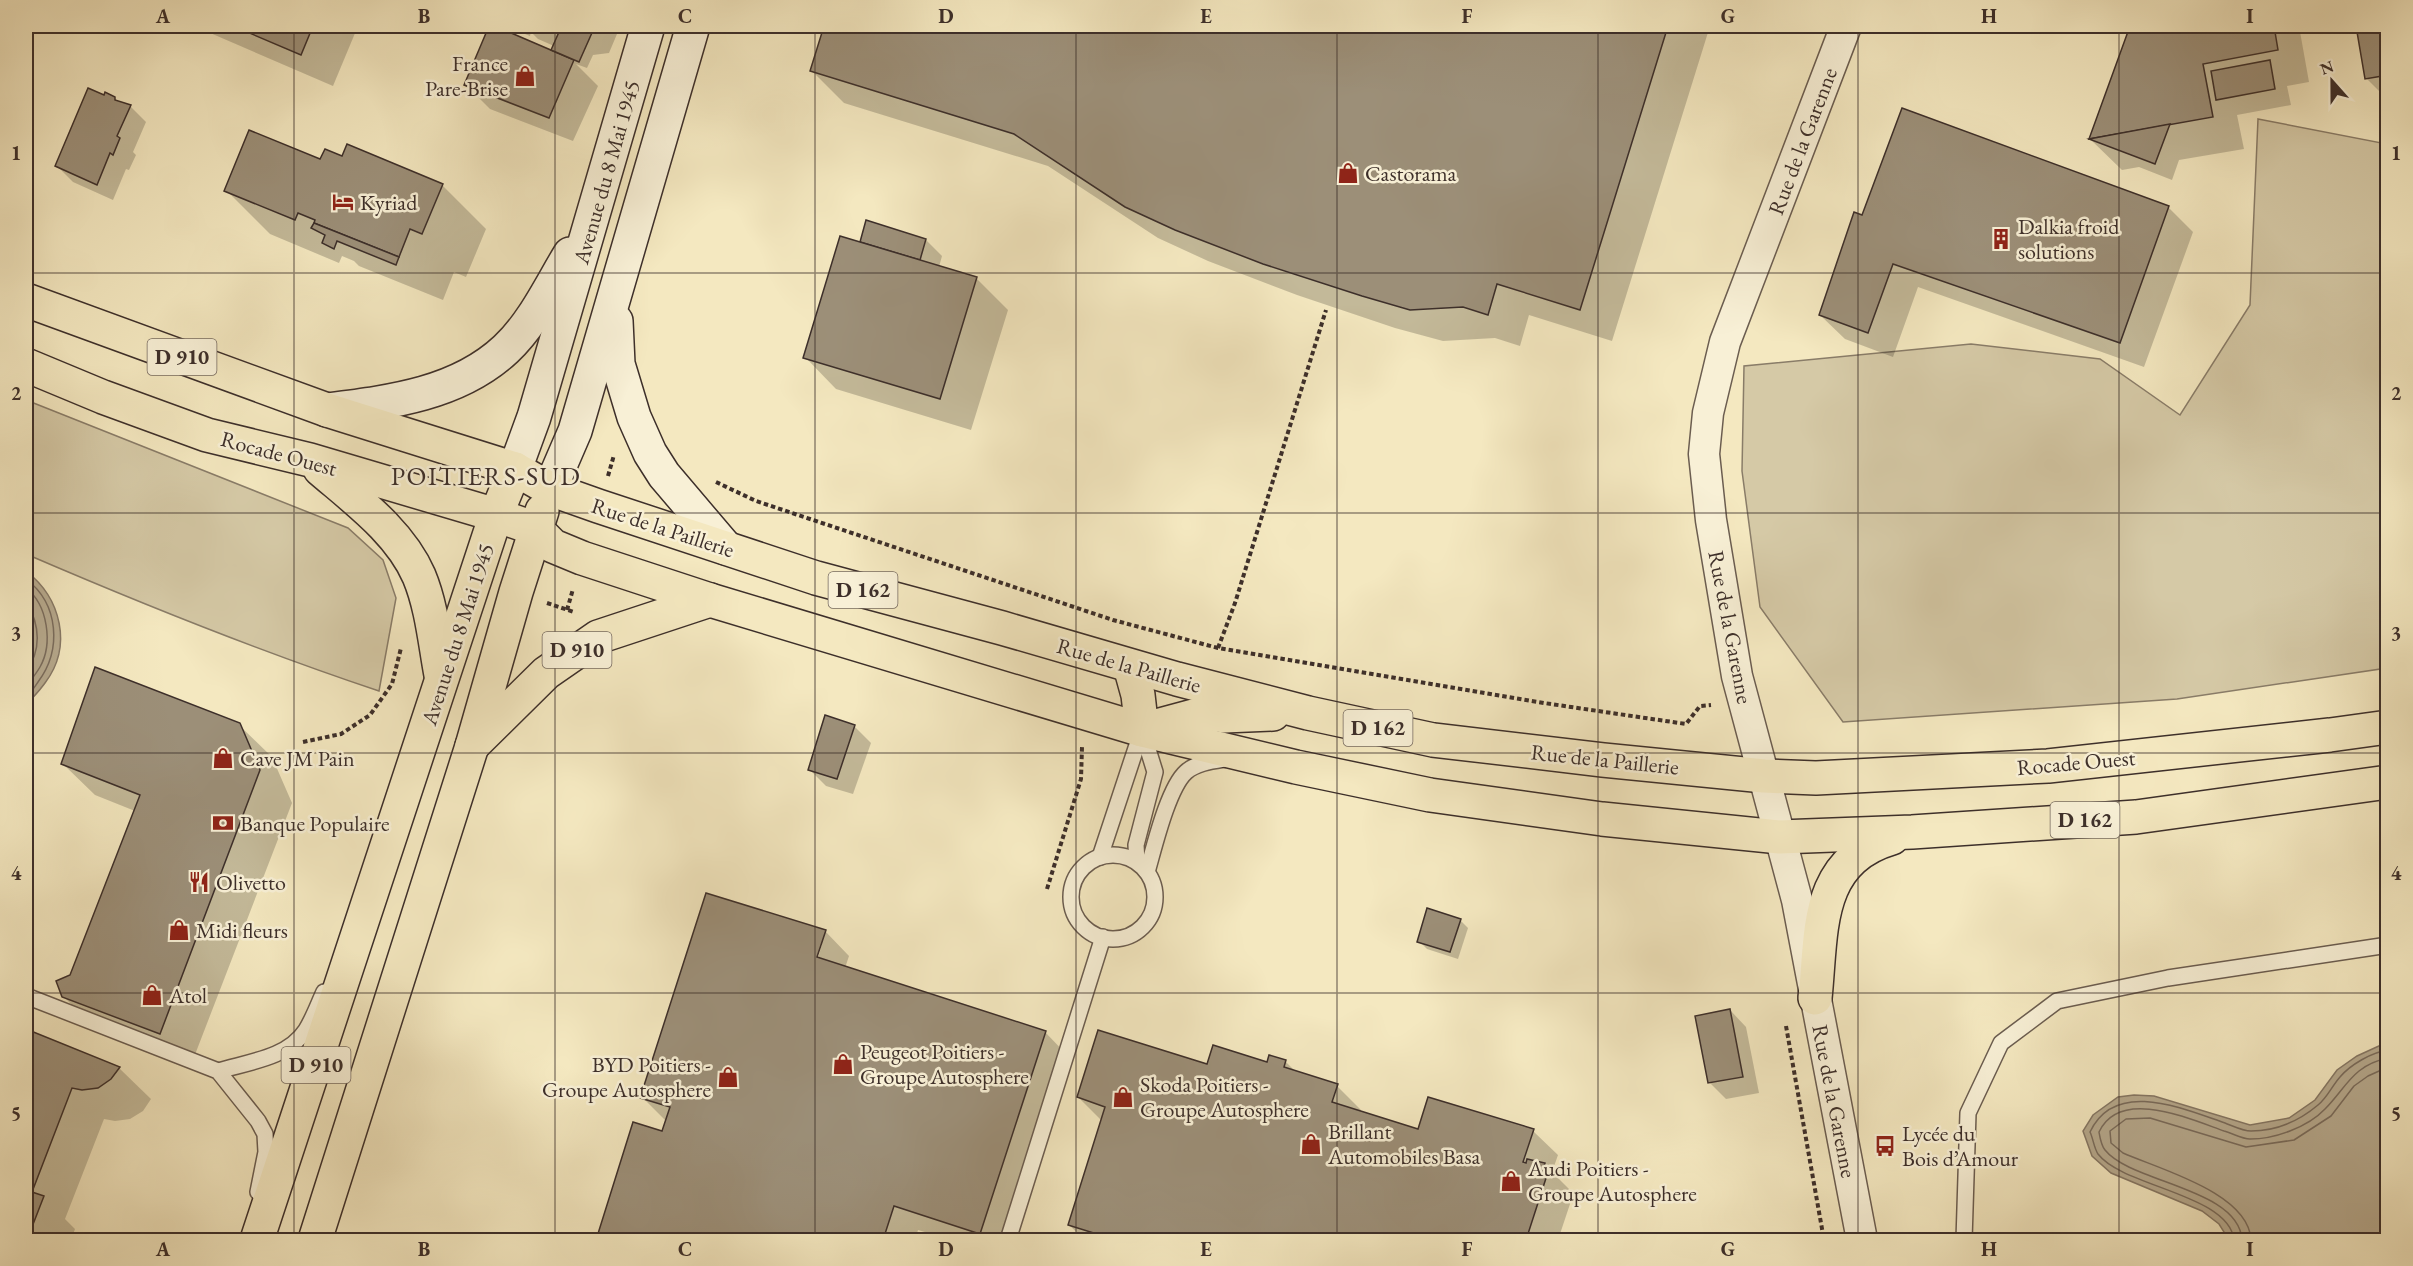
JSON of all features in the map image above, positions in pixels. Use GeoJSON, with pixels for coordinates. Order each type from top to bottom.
{"type":"FeatureCollection","features":[{"type":"Feature","properties":{"kind":"main road","name":"Avenue du 8 Mai 1945"},"geometry":{"type":"LineString","coordinates":[[257,1240],[496,515],[534,417],[648,26]]}},
{"type":"Feature","properties":{"kind":"main road","name":"Avenue du 8 Mai 1945"},"geometry":{"type":"LineString","coordinates":[[315,1240],[472,746],[536,529],[575,431],[693,26]]}},
{"type":"Feature","properties":{"kind":"main road"},"geometry":{"type":"LineString","coordinates":[[327,410],[391,401],[428,392],[458,382],[484,366],[507,348],[523,328],[593,217]]}},
{"type":"Feature","properties":{"kind":"main road"},"geometry":{"type":"LineString","coordinates":[[615,292],[618,364],[641,435],[664,475],[726,548]]}},
{"type":"Feature","properties":{"kind":"main road","name":"D 910"},"geometry":{"type":"LineString","coordinates":[[26,300],[327,410],[515,469]]}},
{"type":"Feature","properties":{"kind":"main road","name":"Rocade Ouest"},"geometry":{"type":"LineString","coordinates":[[26,365],[103,397],[207,435],[310,460],[536,529]]}},
{"type":"Feature","properties":{"kind":"main road","name":"D 910"},"geometry":{"type":"LineString","coordinates":[[310,460],[371,512],[406,552],[420,577],[441,679]]}},
{"type":"Feature","properties":{"kind":"main road","name":"Rue de la Paillerie"},"geometry":{"type":"LineString","coordinates":[[515,469],[550,489],[816,578],[1308,713],[1433,740],[1764,776]]}},
{"type":"Feature","properties":{"kind":"main road","name":"D 162"},"geometry":{"type":"LineString","coordinates":[[536,529],[553,546],[710,600],[1142,730],[1296,767],[1430,795],[1602,819],[1780,837],[1912,832],[2136,816],[2388,782]]}},
{"type":"Feature","properties":{"kind":"main road","name":"D 910"},"geometry":{"type":"LineString","coordinates":[[472,746],[546,673],[598,637],[710,600]]}},
{"type":"Feature","properties":{"kind":"main road"},"geometry":{"type":"LineString","coordinates":[[1130,666],[1138,695],[1142,730],[1205,713],[1224,716],[1308,713]]}},
{"type":"Feature","properties":{"kind":"main road","name":"Rocade Ouest"},"geometry":{"type":"LineString","coordinates":[[1764,776],[1816,778],[2048,766],[2388,727]]}},
{"type":"Feature","properties":{"kind":"main road"},"geometry":{"type":"LineString","coordinates":[[1815,998],[1825,903],[1836,879],[1848,862],[1864,849],[1912,832]]}},
{"type":"Feature","properties":{"kind":"street","name":"Rue de la Garenne"},"geometry":{"type":"LineString","coordinates":[[1846,26],[1725,342],[1708,413],[1704,454],[1711,520],[1737,676],[1797,900],[1862,1240]]}},
{"type":"Feature","properties":{"kind":"lane"},"geometry":{"type":"LineString","coordinates":[[1100,857],[1142,730]]}},
{"type":"Feature","properties":{"kind":"lane"},"geometry":{"type":"LineString","coordinates":[[1142,730],[1155,772],[1136,845],[1142,867],[1153,884],[1155,897],[1153,910],[1147,922],[1127,936],[1115,939],[1103,938],[1090,932],[1073,910],[1071,897],[1073,884],[1079,872],[1088,863],[1100,857],[1112,855],[1125,857],[1142,867]]}},
{"type":"Feature","properties":{"kind":"lane"},"geometry":{"type":"LineString","coordinates":[[1142,867],[1176,783],[1186,771],[1201,764],[1244,754]]}},
{"type":"Feature","properties":{"kind":"lane"},"geometry":{"type":"LineString","coordinates":[[218,1071],[277,1054],[292,1046],[306,1030],[374,889]]}},
{"type":"Feature","properties":{"kind":"lane"},"geometry":{"type":"LineString","coordinates":[[1008,1240],[1103,938]]}},
{"type":"Feature","properties":{"kind":"lane"},"geometry":{"type":"LineString","coordinates":[[1964,1240],[1968,1113],[2001,1043],[2057,1001],[2168,978],[2388,945]]}},
{"type":"Feature","properties":{"kind":"lane"},"geometry":{"type":"LineString","coordinates":[[26,996],[218,1071],[258,1120],[265,1134],[266,1152],[247,1240]]}},
{"type":"Feature","properties":{"kind":"path"},"geometry":{"type":"LineString","coordinates":[[1218,648],[1235,603],[1326,310]]}},
{"type":"Feature","properties":{"kind":"path"},"geometry":{"type":"LineString","coordinates":[[607,480],[614,454]]}},
{"type":"Feature","properties":{"kind":"path"},"geometry":{"type":"LineString","coordinates":[[715,481],[756,501],[1113,620],[1218,648],[1544,703],[1686,724]]}},
{"type":"Feature","properties":{"kind":"path"},"geometry":{"type":"LineString","coordinates":[[567,610],[575,580]]}},
{"type":"Feature","properties":{"kind":"path"},"geometry":{"type":"LineString","coordinates":[[543,602],[578,613]]}},
{"type":"Feature","properties":{"kind":"path"},"geometry":{"type":"LineString","coordinates":[[303,742],[341,734],[370,715],[392,684],[403,637]]}},
{"type":"Feature","properties":{"kind":"path"},"geometry":{"type":"LineString","coordinates":[[1687,730],[1686,724],[1700,706],[1711,705]]}},
{"type":"Feature","properties":{"kind":"path"},"geometry":{"type":"LineString","coordinates":[[1047,889],[1081,779],[1082,739]]}},
{"type":"Feature","properties":{"kind":"path"},"geometry":{"type":"LineString","coordinates":[[1785,1021],[1824,1240]]}},
{"type":"Feature","properties":{"kind":"shaded area"},"geometry":{"type":"Polygon","coordinates":[[[2258,119],[2387,144],[2387,668],[2177,699],[1843,722],[1760,607],[1742,471],[1744,366],[1971,344],[2100,359],[2180,415],[2250,305],[2258,119]]]}},
{"type":"Feature","properties":{"kind":"shaded area"},"geometry":{"type":"Polygon","coordinates":[[[26,400],[348,528],[383,560],[396,598],[379,691],[201,626],[26,554],[26,400]]]}},
{"type":"Feature","properties":{"kind":"water"},"geometry":{"type":"Polygon","coordinates":[[[26,571],[48,595],[55,609],[61,638],[54,669],[38,692],[26,703],[26,571]]]}},
{"type":"Feature","properties":{"kind":"water"},"geometry":{"type":"Polygon","coordinates":[[[2387,1044],[2387,1240],[2229,1240],[2219,1224],[2202,1211],[2111,1173],[2092,1156],[2083,1131],[2093,1115],[2118,1097],[2134,1095],[2154,1096],[2250,1125],[2289,1118],[2315,1100],[2337,1070],[2357,1056],[2387,1044]]]}},
{"type":"Feature","properties":{"kind":"building"},"geometry":{"type":"Polygon","coordinates":[[[233,26],[313,26],[301,55],[233,26]]]}},
{"type":"Feature","properties":{"kind":"building"},"geometry":{"type":"Polygon","coordinates":[[[489,26],[495,26],[574,60],[549,118],[464,85],[489,26]]]}},
{"type":"Feature","properties":{"kind":"building"},"geometry":{"type":"Polygon","coordinates":[[[537,26],[586,26],[585,29],[561,32],[537,26]]]}},
{"type":"Feature","properties":{"kind":"building"},"geometry":{"type":"Polygon","coordinates":[[[586,26],[595,26],[579,62],[551,50],[559,32],[585,29],[586,26]]]}},
{"type":"Feature","properties":{"kind":"building","name":"Castorama"},"geometry":{"type":"Polygon","coordinates":[[[824,26],[1668,26],[1580,310],[1497,284],[1488,315],[1463,307],[1410,310],[1263,264],[1175,230],[1125,207],[1014,134],[810,71],[824,26]]]}},
{"type":"Feature","properties":{"kind":"building"},"geometry":{"type":"Polygon","coordinates":[[[2130,26],[2274,26],[2278,50],[2203,64],[2213,117],[2089,139],[2130,26]]]}},
{"type":"Feature","properties":{"kind":"building"},"geometry":{"type":"Polygon","coordinates":[[[2356,26],[2388,26],[2388,75],[2365,79],[2356,26]]]}},
{"type":"Feature","properties":{"kind":"building"},"geometry":{"type":"Polygon","coordinates":[[[2270,60],[2275,89],[2216,100],[2211,71],[2270,60]]]}},
{"type":"Feature","properties":{"kind":"building"},"geometry":{"type":"Polygon","coordinates":[[[88,88],[104,95],[105,92],[115,97],[115,100],[131,105],[117,136],[120,138],[113,155],[110,153],[97,185],[55,166],[88,88]]]}},
{"type":"Feature","properties":{"kind":"building","name":"Dalkia froid solutions"},"geometry":{"type":"Polygon","coordinates":[[[1902,108],[2169,206],[2120,343],[1893,264],[1868,333],[1819,315],[1854,212],[1862,215],[1902,108]]]}},
{"type":"Feature","properties":{"kind":"building"},"geometry":{"type":"Polygon","coordinates":[[[2170,124],[2155,164],[2089,139],[2170,124]]]}},
{"type":"Feature","properties":{"kind":"building","name":"Kyriad"},"geometry":{"type":"Polygon","coordinates":[[[249,130],[320,159],[325,149],[342,156],[347,144],[443,184],[422,234],[410,229],[399,257],[314,223],[315,220],[298,213],[295,220],[224,191],[249,130]]]}},
{"type":"Feature","properties":{"kind":"building"},"geometry":{"type":"Polygon","coordinates":[[[866,220],[926,239],[920,260],[860,242],[866,220]]]}},
{"type":"Feature","properties":{"kind":"building"},"geometry":{"type":"Polygon","coordinates":[[[314,223],[399,257],[396,265],[337,241],[334,249],[322,243],[325,235],[311,228],[314,223]]]}},
{"type":"Feature","properties":{"kind":"building"},"geometry":{"type":"Polygon","coordinates":[[[840,236],[977,277],[940,399],[803,358],[840,236]]]}},
{"type":"Feature","properties":{"kind":"building"},"geometry":{"type":"Polygon","coordinates":[[[95,667],[240,723],[260,770],[160,1034],[62,997],[56,981],[70,975],[140,795],[61,764],[95,667]]]}},
{"type":"Feature","properties":{"kind":"building"},"geometry":{"type":"Polygon","coordinates":[[[825,715],[855,725],[837,779],[808,770],[825,715]]]}},
{"type":"Feature","properties":{"kind":"building","name":"Peugeot Poitiers - Groupe Autosphere"},"geometry":{"type":"Polygon","coordinates":[[[706,893],[826,930],[817,957],[1046,1031],[980,1234],[894,1206],[883,1240],[596,1240],[633,1122],[662,1131],[670,1107],[640,1098],[706,893]]]}},
{"type":"Feature","properties":{"kind":"building"},"geometry":{"type":"Polygon","coordinates":[[[1427,908],[1461,919],[1450,952],[1417,942],[1427,908]]]}},
{"type":"Feature","properties":{"kind":"building"},"geometry":{"type":"Polygon","coordinates":[[[1730,1009],[1743,1077],[1708,1083],[1695,1016],[1730,1009]]]}},
{"type":"Feature","properties":{"kind":"building"},"geometry":{"type":"Polygon","coordinates":[[[26,1029],[120,1067],[111,1079],[98,1088],[82,1090],[72,1088],[32,1192],[44,1196],[32,1227],[26,1224],[26,1029]]]}},
{"type":"Feature","properties":{"kind":"building","name":"Brillant Automobiles Basa"},"geometry":{"type":"Polygon","coordinates":[[[1098,1030],[1207,1064],[1213,1045],[1267,1062],[1269,1055],[1286,1060],[1284,1067],[1338,1084],[1332,1102],[1418,1129],[1428,1097],[1534,1129],[1523,1162],[1526,1163],[1527,1159],[1545,1163],[1543,1171],[1548,1172],[1526,1240],[1116,1240],[1068,1225],[1105,1107],[1077,1097],[1098,1030]]]}},
{"type":"Feature","properties":{"kind":"place","name":"France Pare-Brise"},"geometry":{"type":"Point","coordinates":[525,76]}},
{"type":"Feature","properties":{"kind":"place","name":"Castorama"},"geometry":{"type":"Point","coordinates":[1348,173]}},
{"type":"Feature","properties":{"kind":"place","name":"Kyriad"},"geometry":{"type":"Point","coordinates":[343,202]}},
{"type":"Feature","properties":{"kind":"place","name":"Dalkia froid solutions"},"geometry":{"type":"Point","coordinates":[2001,239]}},
{"type":"Feature","properties":{"kind":"place","name":"Cave JM Pain"},"geometry":{"type":"Point","coordinates":[223,758]}},
{"type":"Feature","properties":{"kind":"place","name":"Banque Populaire"},"geometry":{"type":"Point","coordinates":[223,823]}},
{"type":"Feature","properties":{"kind":"place","name":"Olivetto"},"geometry":{"type":"Point","coordinates":[199,882]}},
{"type":"Feature","properties":{"kind":"place","name":"Midi fleurs"},"geometry":{"type":"Point","coordinates":[179,930]}},
{"type":"Feature","properties":{"kind":"place","name":"Atol"},"geometry":{"type":"Point","coordinates":[152,995]}},
{"type":"Feature","properties":{"kind":"place","name":"Peugeot Poitiers - Groupe Autosphere"},"geometry":{"type":"Point","coordinates":[843,1064]}},
{"type":"Feature","properties":{"kind":"place","name":"BYD Poitiers - Groupe Autosphere"},"geometry":{"type":"Point","coordinates":[728,1077]}},
{"type":"Feature","properties":{"kind":"place","name":"Skoda Poitiers - Groupe Autosphere"},"geometry":{"type":"Point","coordinates":[1123,1097]}},
{"type":"Feature","properties":{"kind":"place","name":"Brillant Automobiles Basa"},"geometry":{"type":"Point","coordinates":[1311,1144]}},
{"type":"Feature","properties":{"kind":"place","name":"Lycée du Bois d’Amour"},"geometry":{"type":"Point","coordinates":[1885,1146]}},
{"type":"Feature","properties":{"kind":"place","name":"Audi Poitiers - Groupe Autosphere"},"geometry":{"type":"Point","coordinates":[1511,1181]}},
{"type":"Feature","properties":{"kind":"district","name":"POITIERS-SUD"},"geometry":{"type":"Point","coordinates":[486,476]}}]}
